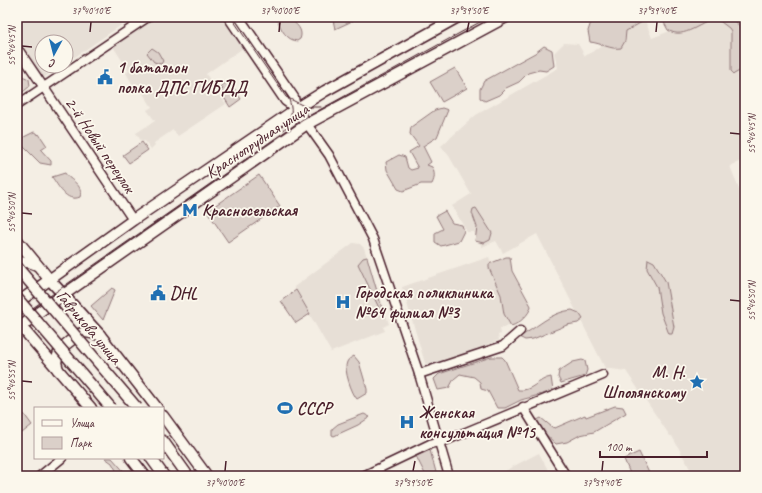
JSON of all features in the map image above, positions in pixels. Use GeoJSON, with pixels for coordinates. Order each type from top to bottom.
{"type":"FeatureCollection","features":[{"type":"Feature","properties":{"kind":"main road","name":"Краснопрудная улица"},"geometry":{"type":"LineString","coordinates":[[17,303],[133,220],[325,90],[458,17]]}},
{"type":"Feature","properties":{"kind":"main road","name":"Краснопрудная улица"},"geometry":{"type":"LineString","coordinates":[[18,326],[307,124],[506,17]]}},
{"type":"Feature","properties":{"kind":"main road"},"geometry":{"type":"LineString","coordinates":[[296,109],[307,124]]}},
{"type":"Feature","properties":{"kind":"main road"},"geometry":{"type":"LineString","coordinates":[[17,240],[49,279],[100,335],[156,407]]}},
{"type":"Feature","properties":{"kind":"main road"},"geometry":{"type":"LineString","coordinates":[[17,263],[29,262],[37,265]]}},
{"type":"Feature","properties":{"kind":"main road","name":"Гаврикова улица"},"geometry":{"type":"LineString","coordinates":[[17,267],[136,407]]}},
{"type":"Feature","properties":{"kind":"main road","name":"Гаврикова улица"},"geometry":{"type":"LineString","coordinates":[[17,298],[110,407]]}},
{"type":"Feature","properties":{"kind":"main road"},"geometry":{"type":"LineString","coordinates":[[38,345],[51,349],[58,347],[77,331],[82,320],[81,314]]}},
{"type":"Feature","properties":{"kind":"main road"},"geometry":{"type":"LineString","coordinates":[[18,326],[38,345],[90,407]]}},
{"type":"Feature","properties":{"kind":"main road"},"geometry":{"type":"LineString","coordinates":[[58,370],[56,362],[60,349],[79,334],[86,332],[100,335]]}},
{"type":"Feature","properties":{"kind":"main road"},"geometry":{"type":"LineString","coordinates":[[164,417],[207,476]]}},
{"type":"Feature","properties":{"kind":"main road"},"geometry":{"type":"LineString","coordinates":[[164,443],[188,476]]}},
{"type":"Feature","properties":{"kind":"main road"},"geometry":{"type":"LineString","coordinates":[[133,459],[145,476]]}},
{"type":"Feature","properties":{"kind":"main road"},"geometry":{"type":"LineString","coordinates":[[152,459],[164,476]]}},
{"type":"Feature","properties":{"kind":"street"},"geometry":{"type":"LineString","coordinates":[[17,105],[148,17]]}},
{"type":"Feature","properties":{"kind":"street"},"geometry":{"type":"LineString","coordinates":[[228,17],[285,101],[296,109]]}},
{"type":"Feature","properties":{"kind":"street"},"geometry":{"type":"LineString","coordinates":[[240,17],[294,97],[296,109]]}},
{"type":"Feature","properties":{"kind":"street","name":"2-й Новый переулок"},"geometry":{"type":"LineString","coordinates":[[20,52],[42,87],[133,220]]}},
{"type":"Feature","properties":{"kind":"street"},"geometry":{"type":"LineString","coordinates":[[307,124],[329,155],[367,226],[388,282],[419,374],[449,476]]}},
{"type":"Feature","properties":{"kind":"street"},"geometry":{"type":"LineString","coordinates":[[419,374],[503,346],[520,331]]}},
{"type":"Feature","properties":{"kind":"street"},"geometry":{"type":"LineString","coordinates":[[363,476],[439,441],[603,374]]}},
{"type":"Feature","properties":{"kind":"street"},"geometry":{"type":"LineString","coordinates":[[523,407],[566,476]]}},
{"type":"Feature","properties":{"kind":"street"},"geometry":{"type":"LineString","coordinates":[[40,476],[61,459]]}},
{"type":"Feature","properties":{"kind":"shaded area"},"geometry":{"type":"Polygon","coordinates":[[[17,17],[133,17],[74,58],[74,34],[34,34],[34,65],[25,49],[17,54],[17,17]]]}},
{"type":"Feature","properties":{"kind":"shaded area"},"geometry":{"type":"Polygon","coordinates":[[[155,17],[226,17],[246,46],[206,74],[226,104],[178,136],[173,130],[154,143],[155,145],[151,149],[145,141],[142,142],[136,133],[155,121],[147,110],[152,107],[136,83],[133,85],[126,73],[129,71],[112,45],[155,17]]]}},
{"type":"Feature","properties":{"kind":"shaded area"},"geometry":{"type":"Polygon","coordinates":[[[706,17],[745,17],[745,149],[742,150],[743,160],[730,166],[745,204],[745,476],[694,476],[672,436],[670,436],[626,371],[605,368],[537,234],[503,253],[496,241],[482,247],[474,232],[467,232],[452,206],[471,194],[449,156],[441,146],[476,115],[558,68],[554,53],[564,43],[578,44],[585,56],[609,42],[629,25],[644,18],[652,38],[706,17]]]}},
{"type":"Feature","properties":{"kind":"shaded area"},"geometry":{"type":"Polygon","coordinates":[[[39,74],[49,74],[42,79],[39,74]]]}},
{"type":"Feature","properties":{"kind":"shaded area","name":"Городская поликлиника №64 филиал №3"},"geometry":{"type":"Polygon","coordinates":[[[353,243],[360,244],[364,248],[389,324],[383,327],[385,331],[331,352],[294,287],[353,243]]]}},
{"type":"Feature","properties":{"kind":"shaded area"},"geometry":{"type":"Polygon","coordinates":[[[489,257],[511,325],[500,329],[501,334],[498,335],[499,340],[484,346],[482,349],[477,348],[475,351],[426,366],[402,287],[489,257]]]}},
{"type":"Feature","properties":{"kind":"shaded area"},"geometry":{"type":"Polygon","coordinates":[[[539,453],[551,476],[497,476],[512,467],[539,453]]]}},
{"type":"Feature","properties":{"kind":"green space"},"geometry":{"type":"Polygon","coordinates":[[[281,17],[289,19],[299,27],[301,31],[300,39],[297,41],[293,40],[284,34],[278,20],[281,17]]]}},
{"type":"Feature","properties":{"kind":"green space"},"geometry":{"type":"Polygon","coordinates":[[[339,17],[361,17],[335,29],[333,20],[339,17]]]}},
{"type":"Feature","properties":{"kind":"green space"},"geometry":{"type":"Polygon","coordinates":[[[602,17],[642,17],[642,22],[626,31],[625,41],[621,48],[613,48],[590,42],[588,31],[591,22],[602,17]]]}},
{"type":"Feature","properties":{"kind":"green space"},"geometry":{"type":"Polygon","coordinates":[[[661,17],[734,17],[745,38],[745,68],[734,74],[731,71],[731,31],[717,19],[711,20],[687,32],[674,33],[668,30],[661,17]]]}},
{"type":"Feature","properties":{"kind":"green space"},"geometry":{"type":"Polygon","coordinates":[[[544,46],[552,50],[554,66],[546,71],[539,70],[528,73],[519,82],[506,88],[499,95],[485,101],[480,98],[480,89],[484,81],[535,53],[544,46]]]}},
{"type":"Feature","properties":{"kind":"green space"},"geometry":{"type":"Polygon","coordinates":[[[152,48],[158,52],[163,61],[161,64],[154,62],[147,53],[152,48]]]}},
{"type":"Feature","properties":{"kind":"green space"},"geometry":{"type":"Polygon","coordinates":[[[455,68],[467,88],[442,102],[430,82],[455,68]]]}},
{"type":"Feature","properties":{"kind":"green space"},"geometry":{"type":"Polygon","coordinates":[[[22,76],[29,79],[30,86],[17,97],[17,77],[22,76]]]}},
{"type":"Feature","properties":{"kind":"green space"},"geometry":{"type":"Polygon","coordinates":[[[229,81],[241,99],[230,107],[220,91],[223,89],[221,86],[229,81]]]}},
{"type":"Feature","properties":{"kind":"green space"},"geometry":{"type":"Polygon","coordinates":[[[442,108],[448,110],[437,137],[423,146],[431,162],[427,165],[432,167],[434,171],[432,184],[421,184],[403,191],[398,189],[387,170],[386,162],[399,155],[405,157],[408,168],[411,170],[418,168],[409,152],[419,146],[410,134],[411,127],[435,110],[442,108]]]}},
{"type":"Feature","properties":{"kind":"green space"},"geometry":{"type":"Polygon","coordinates":[[[34,132],[38,135],[39,134],[47,146],[41,150],[51,161],[51,165],[40,163],[21,144],[24,137],[34,132]]]}},
{"type":"Feature","properties":{"kind":"green space"},"geometry":{"type":"Polygon","coordinates":[[[142,142],[148,150],[129,163],[123,155],[142,142]]]}},
{"type":"Feature","properties":{"kind":"green space"},"geometry":{"type":"Polygon","coordinates":[[[65,173],[80,189],[80,197],[71,198],[63,192],[52,177],[65,173]]]}},
{"type":"Feature","properties":{"kind":"green space"},"geometry":{"type":"Polygon","coordinates":[[[259,175],[280,206],[228,242],[207,211],[259,175]]]}},
{"type":"Feature","properties":{"kind":"green space"},"geometry":{"type":"Polygon","coordinates":[[[476,208],[492,233],[490,240],[484,243],[475,241],[477,227],[472,213],[473,209],[476,208]]]}},
{"type":"Feature","properties":{"kind":"green space"},"geometry":{"type":"Polygon","coordinates":[[[445,211],[452,223],[462,225],[464,231],[459,241],[441,246],[435,242],[435,233],[443,229],[436,216],[445,211]]]}},
{"type":"Feature","properties":{"kind":"green space"},"geometry":{"type":"Polygon","coordinates":[[[367,257],[383,312],[380,310],[358,264],[363,258],[367,257]]]}},
{"type":"Feature","properties":{"kind":"green space"},"geometry":{"type":"Polygon","coordinates":[[[506,257],[510,257],[512,271],[531,306],[529,312],[524,318],[511,326],[504,314],[501,295],[489,268],[489,264],[506,257]]]}},
{"type":"Feature","properties":{"kind":"green space"},"geometry":{"type":"Polygon","coordinates":[[[648,259],[654,262],[666,282],[674,327],[672,334],[669,334],[661,313],[657,287],[647,269],[648,259]]]}},
{"type":"Feature","properties":{"kind":"green space"},"geometry":{"type":"Polygon","coordinates":[[[112,288],[115,290],[103,320],[91,306],[112,288]]]}},
{"type":"Feature","properties":{"kind":"green space"},"geometry":{"type":"Polygon","coordinates":[[[296,290],[310,314],[296,323],[281,301],[296,290]]]}},
{"type":"Feature","properties":{"kind":"green space"},"geometry":{"type":"Polygon","coordinates":[[[572,310],[579,313],[583,319],[578,323],[567,325],[533,339],[525,340],[519,337],[550,317],[564,311],[572,310]]]}},
{"type":"Feature","properties":{"kind":"green space"},"geometry":{"type":"Polygon","coordinates":[[[354,356],[359,362],[367,389],[367,393],[357,399],[351,387],[346,370],[347,361],[354,356]]]}},
{"type":"Feature","properties":{"kind":"green space"},"geometry":{"type":"Polygon","coordinates":[[[491,357],[502,357],[505,360],[518,390],[527,389],[546,378],[551,377],[553,391],[521,400],[505,408],[497,408],[488,391],[481,389],[480,382],[474,377],[460,374],[454,379],[449,388],[438,390],[434,379],[439,374],[491,357]]]}},
{"type":"Feature","properties":{"kind":"green space"},"geometry":{"type":"Polygon","coordinates":[[[582,360],[585,361],[587,370],[585,376],[561,383],[558,377],[559,371],[573,362],[582,360]]]}},
{"type":"Feature","properties":{"kind":"green space"},"geometry":{"type":"Polygon","coordinates":[[[615,406],[623,407],[626,413],[594,432],[580,435],[567,442],[556,444],[543,432],[537,420],[541,418],[555,428],[585,415],[586,417],[615,406]]]}},
{"type":"Feature","properties":{"kind":"green space"},"geometry":{"type":"Polygon","coordinates":[[[24,414],[32,425],[22,433],[17,427],[17,420],[24,414]]]}},
{"type":"Feature","properties":{"kind":"green space"},"geometry":{"type":"Polygon","coordinates":[[[364,414],[370,417],[358,425],[334,436],[332,435],[332,429],[338,424],[364,414]]]}},
{"type":"Feature","properties":{"kind":"green space"},"geometry":{"type":"Polygon","coordinates":[[[430,450],[437,476],[426,476],[416,456],[430,450]]]}},
{"type":"Feature","properties":{"kind":"green space"},"geometry":{"type":"Polygon","coordinates":[[[639,452],[649,473],[642,476],[631,476],[624,459],[639,452]]]}},
{"type":"Feature","properties":{"kind":"green space"},"geometry":{"type":"Polygon","coordinates":[[[106,459],[113,459],[128,476],[118,474],[112,463],[106,459]]]}},
{"type":"Feature","properties":{"kind":"tram line"},"geometry":{"type":"LineString","coordinates":[[231,17],[286,97],[306,107],[321,107]]}},
{"type":"Feature","properties":{"kind":"tram line"},"geometry":{"type":"LineString","coordinates":[[17,319],[303,119],[489,17]]}},
{"type":"Feature","properties":{"kind":"tram line"},"geometry":{"type":"LineString","coordinates":[[284,130],[291,118],[291,106],[288,97]]}},
{"type":"Feature","properties":{"kind":"place","name":"1 батальон полка ДПС ГИБДД"},"geometry":{"type":"Point","coordinates":[105,77]}},
{"type":"Feature","properties":{"kind":"place","name":"Красносельская"},"geometry":{"type":"Point","coordinates":[190,210]}},
{"type":"Feature","properties":{"kind":"place","name":"DHL"},"geometry":{"type":"Point","coordinates":[158,293]}},
{"type":"Feature","properties":{"kind":"place","name":"Городская поликлиника №64 филиал №3"},"geometry":{"type":"Point","coordinates":[343,302]}},
{"type":"Feature","properties":{"kind":"place","name":"М. Н. Шполянскому"},"geometry":{"type":"Point","coordinates":[697,382]}},
{"type":"Feature","properties":{"kind":"place","name":"СССР"},"geometry":{"type":"Point","coordinates":[285,408]}},
{"type":"Feature","properties":{"kind":"place","name":"Женская консультация №15"},"geometry":{"type":"Point","coordinates":[407,422]}}]}
